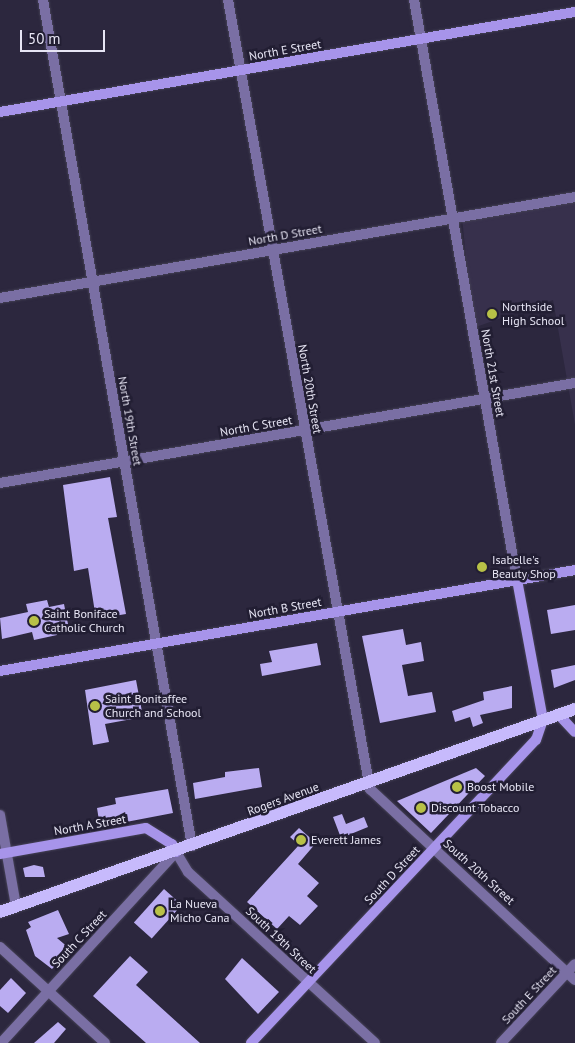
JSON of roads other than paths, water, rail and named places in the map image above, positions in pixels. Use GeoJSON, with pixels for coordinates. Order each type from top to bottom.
{"type":"FeatureCollection","features":[{"type":"Feature","properties":{"kind":"main road","name":"Rogers Avenue"},"geometry":{"type":"LineString","coordinates":[[0,912],[176,852],[575,709]]}},
{"type":"Feature","properties":{"kind":"street","name":"North 19th Street"},"geometry":{"type":"LineString","coordinates":[[44,0],[192,846]]}},
{"type":"Feature","properties":{"kind":"street","name":"North 20th Street"},"geometry":{"type":"LineString","coordinates":[[228,0],[368,783]]}},
{"type":"Feature","properties":{"kind":"street","name":"North 21st Street"},"geometry":{"type":"LineString","coordinates":[[414,0],[543,720]]}},
{"type":"Feature","properties":{"kind":"street","name":"North E Street"},"geometry":{"type":"LineString","coordinates":[[0,112],[575,12]]}},
{"type":"Feature","properties":{"kind":"street","name":"North D Street"},"geometry":{"type":"LineString","coordinates":[[0,298],[575,198]]}},
{"type":"Feature","properties":{"kind":"street","name":"North C Street"},"geometry":{"type":"LineString","coordinates":[[0,483],[575,383]]}},
{"type":"Feature","properties":{"kind":"street","name":"North B Street"},"geometry":{"type":"LineString","coordinates":[[0,671],[575,570]]}},
{"type":"Feature","properties":{"kind":"street"},"geometry":{"type":"LineString","coordinates":[[559,715],[575,732]]}},
{"type":"Feature","properties":{"kind":"street","name":"South D Street"},"geometry":{"type":"LineString","coordinates":[[251,1043],[536,740],[543,720]]}},
{"type":"Feature","properties":{"kind":"street","name":"South 20th Street"},"geometry":{"type":"LineString","coordinates":[[368,783],[370,789],[434,849],[572,968],[575,980]]}},
{"type":"Feature","properties":{"kind":"street"},"geometry":{"type":"LineString","coordinates":[[0,815],[3,854],[16,906]]}},
{"type":"Feature","properties":{"kind":"street","name":"North A Street"},"geometry":{"type":"LineString","coordinates":[[3,854],[146,828],[172,844],[176,852]]}},
{"type":"Feature","properties":{"kind":"street","name":"South 19th Street"},"geometry":{"type":"LineString","coordinates":[[176,852],[188,872],[375,1043]]}},
{"type":"Feature","properties":{"kind":"street","name":"South C Street"},"geometry":{"type":"LineString","coordinates":[[1,1043],[176,852]]}},
{"type":"Feature","properties":{"kind":"street"},"geometry":{"type":"LineString","coordinates":[[0,946],[105,1043]]}},
{"type":"Feature","properties":{"kind":"street","name":"South E Street"},"geometry":{"type":"LineString","coordinates":[[501,1043],[572,968]]}},
{"type":"Feature","properties":{"kind":"place","name":"Northside High School"},"geometry":{"type":"Point","coordinates":[492,314]}},
{"type":"Feature","properties":{"kind":"place","name":"Isabelle's Beauty Shop"},"geometry":{"type":"Point","coordinates":[482,567]}},
{"type":"Feature","properties":{"kind":"place","name":"Saint Boniface Catholic Church"},"geometry":{"type":"Point","coordinates":[34,621]}},
{"type":"Feature","properties":{"kind":"place","name":"Saint Bonitaffee Church and School"},"geometry":{"type":"Point","coordinates":[95,706]}},
{"type":"Feature","properties":{"kind":"place","name":"Boost Mobile"},"geometry":{"type":"Point","coordinates":[457,787]}},
{"type":"Feature","properties":{"kind":"place","name":"Discount Tobacco"},"geometry":{"type":"Point","coordinates":[421,808]}},
{"type":"Feature","properties":{"kind":"place","name":"Everett James"},"geometry":{"type":"Point","coordinates":[301,840]}},
{"type":"Feature","properties":{"kind":"place","name":"La Nueva Micho Cana"},"geometry":{"type":"Point","coordinates":[160,911]}}]}
